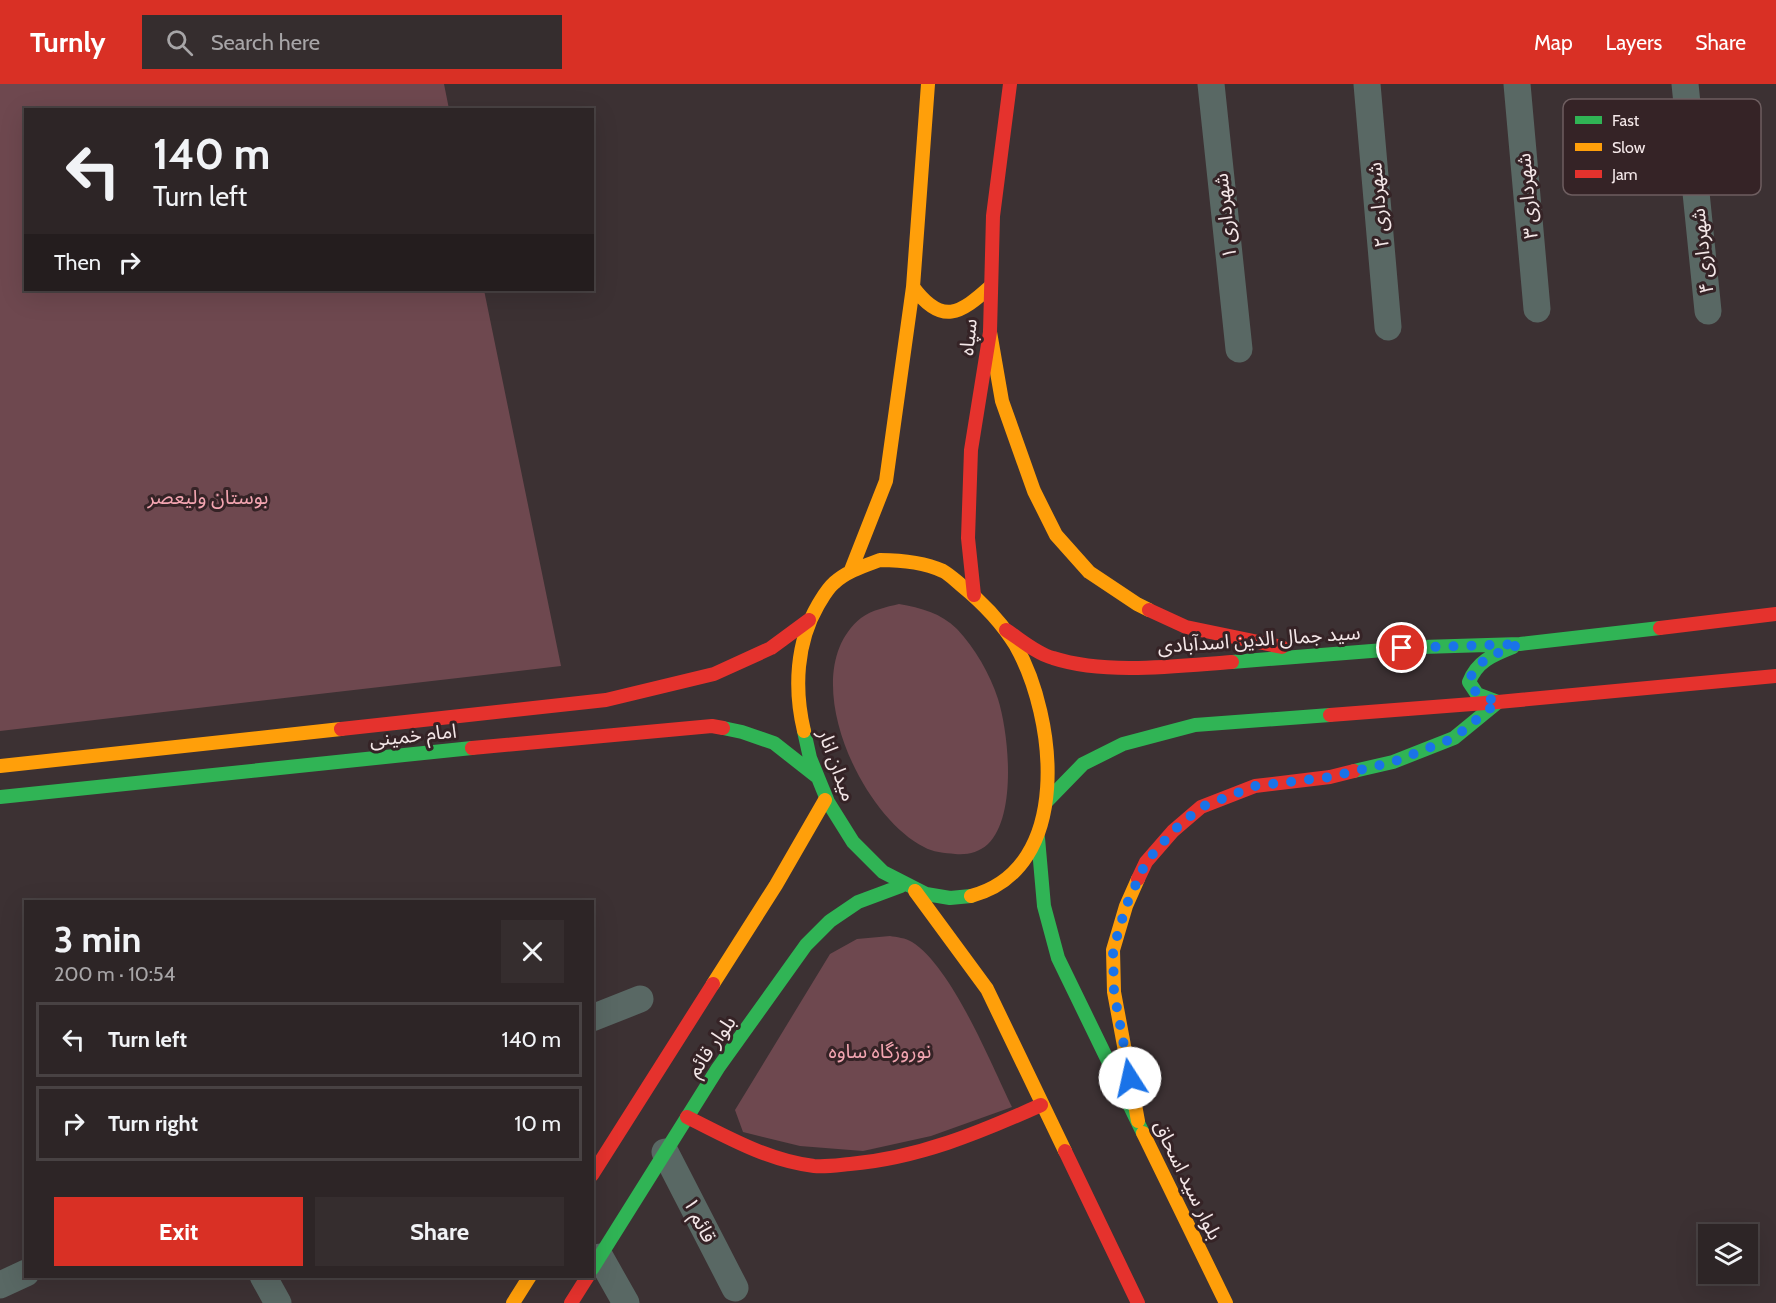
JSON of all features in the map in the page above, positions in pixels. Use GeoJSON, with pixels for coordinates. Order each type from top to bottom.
{"type":"FeatureCollection","features":[{"type":"Feature","properties":{"kind":"main road"},"geometry":{"type":"LineString","coordinates":[[851,570],[886,481],[913,287],[928,84]]}},
{"type":"Feature","properties":{"kind":"main road","name":"سپاه"},"geometry":{"type":"LineString","coordinates":[[974,595],[968,538],[971,450],[990,332],[993,216],[1010,84]]}},
{"type":"Feature","properties":{"kind":"main road"},"geometry":{"type":"LineString","coordinates":[[913,287],[922,302],[938,311],[955,312],[972,304],[991,286]]}},
{"type":"Feature","properties":{"kind":"main road"},"geometry":{"type":"LineString","coordinates":[[990,332],[1002,401],[1034,491],[1056,535],[1089,572],[1137,604],[1186,627],[1322,655]]}},
{"type":"Feature","properties":{"kind":"main road","name":"میدان انار"},"geometry":{"type":"LineString","coordinates":[[880,560],[911,561],[945,572],[974,595],[1005,629],[1025,668],[1040,712],[1048,755],[1047,801],[1038,838],[1018,868],[995,888],[966,898],[935,897],[901,886],[870,862],[841,828],[825,800],[806,745],[798,702],[799,658],[809,620],[828,590],[851,570],[880,560]]}},
{"type":"Feature","properties":{"kind":"main road","name":"سید جمال الدین اسدآبادی"},"geometry":{"type":"LineString","coordinates":[[1005,629],[1051,658],[1094,668],[1180,666],[1422,647],[1520,644],[1776,614]]}},
{"type":"Feature","properties":{"kind":"main road","name":"امام خمینی"},"geometry":{"type":"LineString","coordinates":[[0,797],[461,733],[714,674],[771,648],[809,620]]}},
{"type":"Feature","properties":{"kind":"main road"},"geometry":{"type":"LineString","coordinates":[[1498,702],[1477,694],[1469,682],[1471,675],[1484,659],[1520,644]]}},
{"type":"Feature","properties":{"kind":"main road"},"geometry":{"type":"LineString","coordinates":[[1047,801],[1083,764],[1123,744],[1195,725],[1498,702],[1776,676]]}},
{"type":"Feature","properties":{"kind":"main road"},"geometry":{"type":"LineString","coordinates":[[1138,1121],[1114,992],[1113,950],[1126,906],[1146,862],[1166,838],[1201,807],[1255,786],[1330,777],[1393,762],[1454,738],[1498,702]]}},
{"type":"Feature","properties":{"kind":"main road","name":"امام خمینی"},"geometry":{"type":"LineString","coordinates":[[0,766],[461,733],[712,726],[742,732],[774,743],[816,776]]}},
{"type":"Feature","properties":{"kind":"main road","name":"بلوار قائم"},"geometry":{"type":"LineString","coordinates":[[594,1172],[776,885],[825,800]]}},
{"type":"Feature","properties":{"kind":"main road","name":"بلوار سید اسحاق"},"geometry":{"type":"LineString","coordinates":[[1038,838],[1044,906],[1058,957],[1226,1303]]}},
{"type":"Feature","properties":{"kind":"main road","name":"بلوار قائم"},"geometry":{"type":"LineString","coordinates":[[594,1267],[718,1068],[806,945],[830,921],[858,902],[901,886]]}},
{"type":"Feature","properties":{"kind":"main road"},"geometry":{"type":"LineString","coordinates":[[915,891],[987,989],[1041,1106],[1138,1303]]}},
{"type":"Feature","properties":{"kind":"main road"},"geometry":{"type":"LineString","coordinates":[[682,1035],[699,1036]]}},
{"type":"Feature","properties":{"kind":"main road"},"geometry":{"type":"LineString","coordinates":[[714,1048],[718,1068]]}},
{"type":"Feature","properties":{"kind":"main road"},"geometry":{"type":"LineString","coordinates":[[687,1117],[752,1149],[816,1166],[870,1163],[921,1152],[982,1132],[1041,1106]]}},
{"type":"Feature","properties":{"kind":"main road"},"geometry":{"type":"LineString","coordinates":[[513,1303],[529,1278]]}},
{"type":"Feature","properties":{"kind":"main road","name":"بلوار قائم"},"geometry":{"type":"LineString","coordinates":[[572,1303],[587,1278]]}},
{"type":"Feature","properties":{"kind":"street","name":"شهرداری ۱"},"geometry":{"type":"LineString","coordinates":[[1211,84],[1239,349]]}},
{"type":"Feature","properties":{"kind":"street","name":"شهرداری ۲"},"geometry":{"type":"LineString","coordinates":[[1367,84],[1388,327]]}},
{"type":"Feature","properties":{"kind":"street","name":"شهرداری ۳"},"geometry":{"type":"LineString","coordinates":[[1517,84],[1537,309]]}},
{"type":"Feature","properties":{"kind":"street","name":"شهرداری ۴"},"geometry":{"type":"LineString","coordinates":[[1685,84],[1687,99]]}},
{"type":"Feature","properties":{"kind":"street","name":"شهرداری ۴"},"geometry":{"type":"LineString","coordinates":[[1696,195],[1708,311]]}},
{"type":"Feature","properties":{"kind":"street"},"geometry":{"type":"LineString","coordinates":[[594,1017],[640,999]]}},
{"type":"Feature","properties":{"kind":"street","name":"قائم ۱"},"geometry":{"type":"LineString","coordinates":[[665,1152],[735,1288]]}},
{"type":"Feature","properties":{"kind":"street"},"geometry":{"type":"LineString","coordinates":[[594,1267],[626,1303]]}},
{"type":"Feature","properties":{"kind":"street"},"geometry":{"type":"LineString","coordinates":[[0,1285],[24,1274]]}},
{"type":"Feature","properties":{"kind":"street"},"geometry":{"type":"LineString","coordinates":[[264,1278],[278,1303]]}},
{"type":"Feature","properties":{"kind":"green space","name":"بوستان ولیعصر"},"geometry":{"type":"Polygon","coordinates":[[[0,84],[444,84],[449,108],[24,108],[24,291],[484,291],[561,666],[0,731],[0,84]]]}},
{"type":"Feature","properties":{"kind":"green space"},"geometry":{"type":"Polygon","coordinates":[[[899,604],[930,612],[951,623],[970,644],[991,680],[998,699],[1007,753],[1007,795],[997,831],[988,844],[972,853],[955,854],[931,850],[900,830],[878,805],[858,775],[843,741],[835,706],[834,672],[842,642],[861,618],[874,611],[899,604]]]}},
{"type":"Feature","properties":{"kind":"green space","name":"نوروزگاه ساوه"},"geometry":{"type":"Polygon","coordinates":[[[890,936],[912,942],[942,972],[982,1042],[1012,1107],[931,1136],[863,1151],[800,1146],[743,1132],[735,1110],[830,954],[857,939],[890,936]]]}},
{"type":"Feature","properties":{"kind":"traffic: fast"},"geometry":{"type":"LineString","coordinates":[[1232,662],[1422,647],[1520,644],[1660,628]]}},
{"type":"Feature","properties":{"kind":"traffic: fast"},"geometry":{"type":"LineString","coordinates":[[1354,771],[1393,762],[1454,738],[1498,702],[1477,694],[1469,682],[1472,675],[1481,664],[1513,647]]}},
{"type":"Feature","properties":{"kind":"traffic: fast"},"geometry":{"type":"LineString","coordinates":[[1047,801],[1083,764],[1123,744],[1195,725],[1330,715]]}},
{"type":"Feature","properties":{"kind":"traffic: fast"},"geometry":{"type":"LineString","coordinates":[[723,728],[774,743],[816,776]]}},
{"type":"Feature","properties":{"kind":"traffic: fast"},"geometry":{"type":"LineString","coordinates":[[804,731],[810,758],[828,802],[853,842],[883,872],[926,894],[950,898],[971,896]]}},
{"type":"Feature","properties":{"kind":"traffic: fast"},"geometry":{"type":"LineString","coordinates":[[0,797],[472,748]]}},
{"type":"Feature","properties":{"kind":"traffic: fast"},"geometry":{"type":"LineString","coordinates":[[1038,838],[1044,906],[1058,958],[1143,1133]]}},
{"type":"Feature","properties":{"kind":"traffic: fast"},"geometry":{"type":"LineString","coordinates":[[594,1266],[718,1068],[806,945],[830,921],[858,902],[901,886]]}},
{"type":"Feature","properties":{"kind":"traffic: slow"},"geometry":{"type":"LineString","coordinates":[[851,570],[886,481],[913,287],[928,84]]}},
{"type":"Feature","properties":{"kind":"traffic: slow"},"geometry":{"type":"LineString","coordinates":[[913,287],[933,307],[951,312],[970,303],[991,286]]}},
{"type":"Feature","properties":{"kind":"traffic: slow"},"geometry":{"type":"LineString","coordinates":[[990,332],[1002,401],[1034,491],[1056,535],[1089,572],[1149,610]]}},
{"type":"Feature","properties":{"kind":"traffic: slow"},"geometry":{"type":"LineString","coordinates":[[880,560],[912,562],[943,571],[977,599],[998,620],[1016,646],[1030,676],[1040,711],[1046,749],[1047,788],[1041,824],[1027,856],[1004,880],[971,896]]}},
{"type":"Feature","properties":{"kind":"traffic: slow"},"geometry":{"type":"LineString","coordinates":[[804,731],[799,699],[799,666],[801,650],[811,620],[823,596],[834,583],[850,572],[880,560]]}},
{"type":"Feature","properties":{"kind":"traffic: slow"},"geometry":{"type":"LineString","coordinates":[[0,766],[341,729]]}},
{"type":"Feature","properties":{"kind":"traffic: slow"},"geometry":{"type":"LineString","coordinates":[[713,984],[776,885],[825,800]]}},
{"type":"Feature","properties":{"kind":"traffic: slow"},"geometry":{"type":"LineString","coordinates":[[1138,879],[1126,906],[1113,950],[1114,992],[1138,1121]]}},
{"type":"Feature","properties":{"kind":"traffic: slow"},"geometry":{"type":"LineString","coordinates":[[915,891],[987,989],[1065,1151]]}},
{"type":"Feature","properties":{"kind":"traffic: slow"},"geometry":{"type":"LineString","coordinates":[[1143,1133],[1226,1303]]}},
{"type":"Feature","properties":{"kind":"traffic: slow"},"geometry":{"type":"LineString","coordinates":[[513,1303],[529,1278]]}},
{"type":"Feature","properties":{"kind":"traffic: jam"},"geometry":{"type":"LineString","coordinates":[[974,595],[968,538],[971,450],[990,332],[993,216],[1010,84]]}},
{"type":"Feature","properties":{"kind":"traffic: jam"},"geometry":{"type":"LineString","coordinates":[[1149,610],[1186,627],[1282,647]]}},
{"type":"Feature","properties":{"kind":"traffic: jam"},"geometry":{"type":"LineString","coordinates":[[1660,628],[1776,614]]}},
{"type":"Feature","properties":{"kind":"traffic: jam"},"geometry":{"type":"LineString","coordinates":[[341,729],[606,700],[714,674],[771,648],[809,620]]}},
{"type":"Feature","properties":{"kind":"traffic: jam"},"geometry":{"type":"LineString","coordinates":[[1006,630],[1047,656],[1074,663],[1142,668],[1232,662]]}},
{"type":"Feature","properties":{"kind":"traffic: jam"},"geometry":{"type":"LineString","coordinates":[[1330,715],[1776,676]]}},
{"type":"Feature","properties":{"kind":"traffic: jam"},"geometry":{"type":"LineString","coordinates":[[472,748],[712,726],[723,728]]}},
{"type":"Feature","properties":{"kind":"traffic: jam"},"geometry":{"type":"LineString","coordinates":[[1138,879],[1146,862],[1173,831],[1201,807],[1255,786],[1330,777],[1354,771]]}},
{"type":"Feature","properties":{"kind":"traffic: jam"},"geometry":{"type":"LineString","coordinates":[[594,1172],[713,984]]}},
{"type":"Feature","properties":{"kind":"traffic: jam"},"geometry":{"type":"LineString","coordinates":[[687,1117],[765,1154],[797,1163],[823,1166],[875,1161],[924,1150],[995,1125],[1041,1105]]}},
{"type":"Feature","properties":{"kind":"traffic: jam"},"geometry":{"type":"LineString","coordinates":[[1065,1151],[1138,1303]]}},
{"type":"Feature","properties":{"kind":"traffic: jam"},"geometry":{"type":"LineString","coordinates":[[571,1303],[587,1278]]}},
{"type":"Feature","properties":{"kind":"route"},"geometry":{"type":"LineString","coordinates":[[1130,1078],[1114,992],[1113,950],[1126,906],[1146,862],[1173,831],[1201,807],[1255,786],[1330,777],[1393,762],[1454,738],[1498,702],[1477,694],[1469,682],[1475,668],[1484,659],[1520,644],[1402,648]]}}]}
